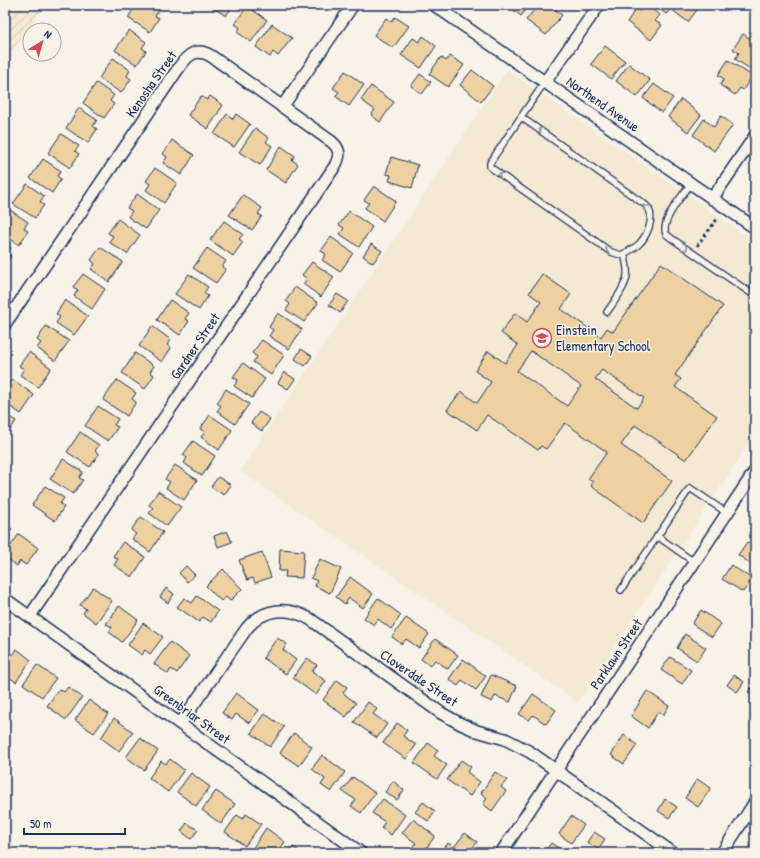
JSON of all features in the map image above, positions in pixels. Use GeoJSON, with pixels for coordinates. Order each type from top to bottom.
{"type":"FeatureCollection","features":[{"type":"Feature","properties":{"kind":"street"},"geometry":{"type":"LineString","coordinates":[[282,106],[353,5]]}},
{"type":"Feature","properties":{"kind":"street","name":"Northend Avenue"},"geometry":{"type":"LineString","coordinates":[[434,5],[755,228]]}},
{"type":"Feature","properties":{"kind":"street"},"geometry":{"type":"LineString","coordinates":[[546,82],[598,5]]}},
{"type":"Feature","properties":{"kind":"street","name":"Kenosha Street"},"geometry":{"type":"LineString","coordinates":[[5,324],[180,66],[192,53],[204,52],[208,54],[282,106]]}},
{"type":"Feature","properties":{"kind":"street","name":"Gardner Street"},"geometry":{"type":"LineString","coordinates":[[30,616],[338,160],[339,150],[337,146],[282,106]]}},
{"type":"Feature","properties":{"kind":"street"},"geometry":{"type":"LineString","coordinates":[[712,199],[755,136]]}},
{"type":"Feature","properties":{"kind":"street","name":"Parklawn Street"},"geometry":{"type":"LineString","coordinates":[[501,853],[755,471]]}},
{"type":"Feature","properties":{"kind":"street","name":"Greenbriar Street"},"geometry":{"type":"LineString","coordinates":[[5,599],[361,853]]}},
{"type":"Feature","properties":{"kind":"street","name":"Cloverdale Street"},"geometry":{"type":"LineString","coordinates":[[180,724],[246,628],[252,622],[272,611],[285,610],[295,612],[310,619],[441,713],[466,726],[505,740],[530,752],[673,853]]}},
{"type":"Feature","properties":{"kind":"street"},"geometry":{"type":"LineString","coordinates":[[722,853],[755,802]]}},
{"type":"Feature","properties":{"kind":"lane"},"geometry":{"type":"LineString","coordinates":[[521,117],[638,198],[649,208],[651,217],[650,224],[646,235],[640,244],[621,255],[611,252],[490,167],[490,163],[521,117],[546,82]]}},
{"type":"Feature","properties":{"kind":"lane"},"geometry":{"type":"LineString","coordinates":[[690,184],[668,218],[665,227],[666,234],[755,296]]}},
{"type":"Feature","properties":{"kind":"lane"},"geometry":{"type":"LineString","coordinates":[[607,312],[626,283],[627,268],[624,254]]}},
{"type":"Feature","properties":{"kind":"lane"},"geometry":{"type":"LineString","coordinates":[[620,590],[690,488],[727,513]]}},
{"type":"Feature","properties":{"kind":"lane"},"geometry":{"type":"LineString","coordinates":[[657,536],[694,562]]}},
{"type":"Feature","properties":{"kind":"path"},"geometry":{"type":"LineString","coordinates":[[705,237],[717,219]]}},
{"type":"Feature","properties":{"kind":"shaded area"},"geometry":{"type":"Polygon","coordinates":[[[5,5],[45,5],[33,22],[22,22],[22,38],[5,62],[5,5]]]}},
{"type":"Feature","properties":{"kind":"shaded area","name":"Einstein Elementary School"},"geometry":{"type":"Polygon","coordinates":[[[507,70],[755,242],[755,435],[578,702],[240,471],[507,70]]]}},
{"type":"Feature","properties":{"kind":"building"},"geometry":{"type":"Polygon","coordinates":[[[136,5],[152,5],[159,10],[155,16],[159,18],[150,32],[128,18],[136,5]]]}},
{"type":"Feature","properties":{"kind":"building"},"geometry":{"type":"Polygon","coordinates":[[[213,5],[233,5],[226,16],[212,7],[213,5]]]}},
{"type":"Feature","properties":{"kind":"building"},"geometry":{"type":"Polygon","coordinates":[[[507,5],[529,5],[521,16],[507,5]]]}},
{"type":"Feature","properties":{"kind":"building"},"geometry":{"type":"Polygon","coordinates":[[[538,5],[550,5],[562,15],[546,35],[526,20],[538,5]]]}},
{"type":"Feature","properties":{"kind":"building"},"geometry":{"type":"Polygon","coordinates":[[[644,5],[660,15],[655,21],[662,25],[651,40],[627,22],[636,9],[640,11],[644,5]]]}},
{"type":"Feature","properties":{"kind":"building"},"geometry":{"type":"Polygon","coordinates":[[[654,5],[696,5],[699,7],[688,22],[671,9],[666,14],[654,5]]]}},
{"type":"Feature","properties":{"kind":"building"},"geometry":{"type":"Polygon","coordinates":[[[247,6],[267,20],[251,42],[237,32],[240,28],[235,24],[247,6]]]}},
{"type":"Feature","properties":{"kind":"building"},"geometry":{"type":"Polygon","coordinates":[[[395,17],[409,26],[393,48],[374,35],[386,18],[391,22],[395,17]]]}},
{"type":"Feature","properties":{"kind":"building"},"geometry":{"type":"Polygon","coordinates":[[[272,24],[292,38],[278,56],[273,52],[270,57],[256,47],[272,24]]]}},
{"type":"Feature","properties":{"kind":"building"},"geometry":{"type":"Polygon","coordinates":[[[129,30],[146,42],[142,48],[146,51],[137,65],[115,50],[129,30]]]}},
{"type":"Feature","properties":{"kind":"building"},"geometry":{"type":"Polygon","coordinates":[[[743,34],[755,42],[755,62],[750,69],[735,59],[739,53],[733,49],[743,34]]]}},
{"type":"Feature","properties":{"kind":"building"},"geometry":{"type":"Polygon","coordinates":[[[423,36],[436,46],[421,68],[401,55],[413,38],[419,42],[423,36]]]}},
{"type":"Feature","properties":{"kind":"building"},"geometry":{"type":"Polygon","coordinates":[[[605,46],[625,61],[611,79],[591,64],[605,46]]]}},
{"type":"Feature","properties":{"kind":"building"},"geometry":{"type":"Polygon","coordinates":[[[450,56],[464,65],[448,87],[429,74],[441,57],[446,61],[450,56]]]}},
{"type":"Feature","properties":{"kind":"building"},"geometry":{"type":"Polygon","coordinates":[[[113,58],[130,70],[127,76],[131,79],[121,93],[99,78],[113,58]]]}},
{"type":"Feature","properties":{"kind":"building"},"geometry":{"type":"Polygon","coordinates":[[[728,60],[752,76],[743,90],[740,88],[735,95],[720,85],[724,79],[718,75],[728,60]]]}},
{"type":"Feature","properties":{"kind":"building"},"geometry":{"type":"Polygon","coordinates":[[[629,64],[650,80],[637,97],[616,81],[629,64]]]}},
{"type":"Feature","properties":{"kind":"building"},"geometry":{"type":"Polygon","coordinates":[[[472,70],[493,86],[481,102],[460,85],[472,70]]]}},
{"type":"Feature","properties":{"kind":"building"},"geometry":{"type":"Polygon","coordinates":[[[345,71],[364,85],[349,106],[335,96],[339,92],[333,88],[345,71]]]}},
{"type":"Feature","properties":{"kind":"building"},"geometry":{"type":"Polygon","coordinates":[[[420,74],[431,82],[422,94],[411,86],[420,74]]]}},
{"type":"Feature","properties":{"kind":"building"},"geometry":{"type":"Polygon","coordinates":[[[96,83],[114,95],[110,101],[114,104],[104,118],[83,103],[96,83]]]}},
{"type":"Feature","properties":{"kind":"building"},"geometry":{"type":"Polygon","coordinates":[[[654,84],[673,98],[662,113],[643,98],[654,84]]]}},
{"type":"Feature","properties":{"kind":"building"},"geometry":{"type":"Polygon","coordinates":[[[371,86],[394,102],[380,122],[371,115],[375,110],[361,100],[371,86]]]}},
{"type":"Feature","properties":{"kind":"building"},"geometry":{"type":"Polygon","coordinates":[[[201,96],[207,100],[210,96],[223,105],[208,129],[188,115],[201,96]]]}},
{"type":"Feature","properties":{"kind":"building"},"geometry":{"type":"Polygon","coordinates":[[[681,99],[701,115],[688,132],[668,117],[681,99]]]}},
{"type":"Feature","properties":{"kind":"building"},"geometry":{"type":"Polygon","coordinates":[[[79,108],[97,120],[93,126],[97,129],[88,143],[66,128],[79,108]]]}},
{"type":"Feature","properties":{"kind":"building"},"geometry":{"type":"Polygon","coordinates":[[[227,114],[233,119],[236,114],[250,124],[234,147],[214,134],[227,114]]]}},
{"type":"Feature","properties":{"kind":"building"},"geometry":{"type":"Polygon","coordinates":[[[721,116],[733,125],[714,151],[693,135],[704,119],[714,127],[721,116]]]}},
{"type":"Feature","properties":{"kind":"building"},"geometry":{"type":"Polygon","coordinates":[[[255,128],[269,138],[266,142],[272,146],[260,165],[239,152],[255,128]]]}},
{"type":"Feature","properties":{"kind":"building"},"geometry":{"type":"Polygon","coordinates":[[[61,134],[79,146],[75,151],[79,154],[70,168],[48,153],[61,134]]]}},
{"type":"Feature","properties":{"kind":"building"},"geometry":{"type":"Polygon","coordinates":[[[172,140],[194,155],[181,175],[163,163],[167,157],[163,154],[172,140]]]}},
{"type":"Feature","properties":{"kind":"building"},"geometry":{"type":"Polygon","coordinates":[[[281,146],[295,156],[292,160],[298,164],[286,183],[266,170],[281,146]]]}},
{"type":"Feature","properties":{"kind":"building"},"geometry":{"type":"Polygon","coordinates":[[[391,157],[418,165],[412,188],[389,181],[391,175],[386,174],[391,157]]]}},
{"type":"Feature","properties":{"kind":"building"},"geometry":{"type":"Polygon","coordinates":[[[43,159],[61,171],[57,176],[61,179],[52,193],[30,178],[43,159]]]}},
{"type":"Feature","properties":{"kind":"building"},"geometry":{"type":"Polygon","coordinates":[[[155,168],[177,183],[164,203],[146,190],[150,184],[146,181],[155,168]]]}},
{"type":"Feature","properties":{"kind":"building"},"geometry":{"type":"Polygon","coordinates":[[[27,184],[44,196],[40,202],[44,205],[35,218],[13,204],[27,184]]]}},
{"type":"Feature","properties":{"kind":"building"},"geometry":{"type":"Polygon","coordinates":[[[374,186],[396,201],[383,221],[365,208],[369,203],[364,200],[374,186]]]}},
{"type":"Feature","properties":{"kind":"building"},"geometry":{"type":"Polygon","coordinates":[[[137,194],[159,210],[146,229],[128,217],[132,211],[127,208],[137,194]]]}},
{"type":"Feature","properties":{"kind":"building"},"geometry":{"type":"Polygon","coordinates":[[[243,195],[262,208],[258,214],[262,216],[252,230],[229,215],[243,195]]]}},
{"type":"Feature","properties":{"kind":"building"},"geometry":{"type":"Polygon","coordinates":[[[10,210],[28,222],[24,228],[28,231],[19,245],[5,235],[5,218],[10,210]]]}},
{"type":"Feature","properties":{"kind":"building"},"geometry":{"type":"Polygon","coordinates":[[[349,211],[372,227],[359,247],[340,234],[344,228],[339,225],[349,211]]]}},
{"type":"Feature","properties":{"kind":"building"},"geometry":{"type":"Polygon","coordinates":[[[118,219],[140,235],[127,254],[109,242],[113,236],[108,233],[118,219]]]}},
{"type":"Feature","properties":{"kind":"building"},"geometry":{"type":"Polygon","coordinates":[[[224,221],[243,234],[239,239],[243,242],[233,256],[210,240],[224,221]]]}},
{"type":"Feature","properties":{"kind":"building"},"geometry":{"type":"Polygon","coordinates":[[[331,237],[353,253],[340,272],[322,260],[326,254],[321,251],[331,237]]]}},
{"type":"Feature","properties":{"kind":"building"},"geometry":{"type":"Polygon","coordinates":[[[5,244],[11,248],[7,254],[11,256],[5,265],[5,244]]]}},
{"type":"Feature","properties":{"kind":"building"},"geometry":{"type":"Polygon","coordinates":[[[371,244],[382,251],[373,263],[363,256],[371,244]]]}},
{"type":"Feature","properties":{"kind":"building"},"geometry":{"type":"Polygon","coordinates":[[[100,247],[123,262],[109,282],[91,269],[95,264],[91,260],[100,247]]]}},
{"type":"Feature","properties":{"kind":"building"},"geometry":{"type":"Polygon","coordinates":[[[207,248],[226,261],[222,267],[226,269],[216,283],[193,268],[207,248]]]}},
{"type":"Feature","properties":{"kind":"building"},"geometry":{"type":"Polygon","coordinates":[[[312,262],[334,277],[321,297],[303,284],[307,279],[302,275],[312,262]]]}},
{"type":"Feature","properties":{"kind":"building"},"geometry":{"type":"Polygon","coordinates":[[[661,263],[723,306],[675,375],[681,379],[675,387],[717,416],[686,460],[635,425],[621,445],[672,481],[643,523],[591,486],[593,482],[588,479],[607,452],[565,423],[546,449],[541,446],[538,450],[487,415],[477,430],[447,410],[461,391],[477,403],[491,382],[475,371],[488,351],[505,363],[518,345],[501,333],[515,313],[527,322],[541,302],[529,293],[542,274],[571,294],[561,309],[601,337],[607,328],[613,332],[661,263]],[[531,351],[517,371],[567,406],[581,386],[531,351]],[[602,370],[595,379],[637,408],[644,398],[602,370]]]}},
{"type":"Feature","properties":{"kind":"building"},"geometry":{"type":"Polygon","coordinates":[[[83,274],[105,289],[92,309],[74,296],[78,290],[73,287],[83,274]]]}},
{"type":"Feature","properties":{"kind":"building"},"geometry":{"type":"Polygon","coordinates":[[[189,274],[208,287],[204,293],[208,296],[199,310],[175,294],[189,274]]]}},
{"type":"Feature","properties":{"kind":"building"},"geometry":{"type":"Polygon","coordinates":[[[295,287],[318,303],[304,322],[286,310],[290,304],[286,301],[295,287]]]}},
{"type":"Feature","properties":{"kind":"building"},"geometry":{"type":"Polygon","coordinates":[[[337,294],[348,301],[340,313],[329,305],[337,294]]]}},
{"type":"Feature","properties":{"kind":"building"},"geometry":{"type":"Polygon","coordinates":[[[65,300],[88,316],[74,335],[56,323],[60,317],[56,314],[65,300]]]}},
{"type":"Feature","properties":{"kind":"building"},"geometry":{"type":"Polygon","coordinates":[[[170,300],[189,313],[185,319],[189,321],[180,335],[157,320],[170,300]]]}},
{"type":"Feature","properties":{"kind":"building"},"geometry":{"type":"Polygon","coordinates":[[[278,313],[302,329],[289,349],[269,336],[273,330],[269,327],[278,313]]]}},
{"type":"Feature","properties":{"kind":"building"},"geometry":{"type":"Polygon","coordinates":[[[46,326],[69,341],[55,361],[37,348],[41,343],[37,340],[46,326]]]}},
{"type":"Feature","properties":{"kind":"building"},"geometry":{"type":"Polygon","coordinates":[[[152,326],[171,340],[167,345],[171,348],[162,362],[139,346],[152,326]]]}},
{"type":"Feature","properties":{"kind":"building"},"geometry":{"type":"Polygon","coordinates":[[[262,340],[284,355],[271,375],[253,362],[257,357],[252,353],[262,340]]]}},
{"type":"Feature","properties":{"kind":"building"},"geometry":{"type":"Polygon","coordinates":[[[301,349],[312,356],[305,366],[295,359],[301,349]]]}},
{"type":"Feature","properties":{"kind":"building"},"geometry":{"type":"Polygon","coordinates":[[[29,352],[51,368],[38,387],[20,375],[24,369],[19,366],[29,352]]]}},
{"type":"Feature","properties":{"kind":"building"},"geometry":{"type":"Polygon","coordinates":[[[135,353],[154,366],[150,372],[154,375],[145,389],[122,373],[135,353]]]}},
{"type":"Feature","properties":{"kind":"building"},"geometry":{"type":"Polygon","coordinates":[[[243,363],[265,379],[252,398],[234,386],[238,380],[233,377],[243,363]]]}},
{"type":"Feature","properties":{"kind":"building"},"geometry":{"type":"Polygon","coordinates":[[[284,372],[295,379],[288,389],[278,383],[284,372]]]}},
{"type":"Feature","properties":{"kind":"building"},"geometry":{"type":"Polygon","coordinates":[[[12,379],[34,395],[21,414],[5,403],[7,396],[5,395],[5,389],[12,379]]]}},
{"type":"Feature","properties":{"kind":"building"},"geometry":{"type":"Polygon","coordinates":[[[117,380],[136,393],[132,399],[136,402],[127,416],[103,400],[117,380]]]}},
{"type":"Feature","properties":{"kind":"building"},"geometry":{"type":"Polygon","coordinates":[[[226,389],[249,404],[235,424],[217,411],[221,406],[217,403],[226,389]]]}},
{"type":"Feature","properties":{"kind":"building"},"geometry":{"type":"Polygon","coordinates":[[[98,406],[118,419],[114,425],[118,427],[108,441],[85,426],[98,406]]]}},
{"type":"Feature","properties":{"kind":"building"},"geometry":{"type":"Polygon","coordinates":[[[259,412],[270,419],[262,431],[251,423],[259,412]]]}},
{"type":"Feature","properties":{"kind":"building"},"geometry":{"type":"Polygon","coordinates":[[[5,414],[16,421],[5,437],[5,414]]]}},
{"type":"Feature","properties":{"kind":"building"},"geometry":{"type":"Polygon","coordinates":[[[210,415],[232,430],[219,450],[201,437],[205,432],[200,429],[210,415]]]}},
{"type":"Feature","properties":{"kind":"building"},"geometry":{"type":"Polygon","coordinates":[[[80,432],[99,445],[95,451],[99,454],[90,467],[67,452],[80,432]]]}},
{"type":"Feature","properties":{"kind":"building"},"geometry":{"type":"Polygon","coordinates":[[[193,441],[215,456],[202,476],[184,463],[187,458],[183,455],[193,441]]]}},
{"type":"Feature","properties":{"kind":"building"},"geometry":{"type":"Polygon","coordinates":[[[63,459],[83,472],[79,478],[83,480],[73,494],[50,479],[63,459]]]}},
{"type":"Feature","properties":{"kind":"building"},"geometry":{"type":"Polygon","coordinates":[[[175,465],[197,480],[184,500],[166,488],[170,482],[165,479],[175,465]]]}},
{"type":"Feature","properties":{"kind":"building"},"geometry":{"type":"Polygon","coordinates":[[[218,477],[231,485],[224,495],[211,487],[218,477]]]}},
{"type":"Feature","properties":{"kind":"building"},"geometry":{"type":"Polygon","coordinates":[[[45,486],[64,498],[60,504],[64,507],[55,521],[32,505],[45,486]]]}},
{"type":"Feature","properties":{"kind":"building"},"geometry":{"type":"Polygon","coordinates":[[[158,491],[181,507],[167,526],[149,513],[153,508],[149,505],[158,491]]]}},
{"type":"Feature","properties":{"kind":"building"},"geometry":{"type":"Polygon","coordinates":[[[141,517],[163,532],[150,552],[132,539],[136,534],[131,530],[141,517]]]}},
{"type":"Feature","properties":{"kind":"building"},"geometry":{"type":"Polygon","coordinates":[[[5,524],[12,529],[5,540],[5,524]]]}},
{"type":"Feature","properties":{"kind":"building"},"geometry":{"type":"Polygon","coordinates":[[[227,531],[232,542],[218,547],[214,536],[227,531]]]}},
{"type":"Feature","properties":{"kind":"building"},"geometry":{"type":"Polygon","coordinates":[[[19,534],[38,548],[26,565],[20,561],[17,566],[5,557],[5,554],[19,534]]]}},
{"type":"Feature","properties":{"kind":"building"},"geometry":{"type":"Polygon","coordinates":[[[123,542],[145,557],[132,577],[114,565],[118,559],[113,556],[123,542]]]}},
{"type":"Feature","properties":{"kind":"building"},"geometry":{"type":"Polygon","coordinates":[[[747,542],[755,547],[755,567],[738,555],[747,542]]]}},
{"type":"Feature","properties":{"kind":"building"},"geometry":{"type":"Polygon","coordinates":[[[280,549],[304,551],[302,578],[285,577],[286,571],[279,571],[280,549]]]}},
{"type":"Feature","properties":{"kind":"building"},"geometry":{"type":"Polygon","coordinates":[[[262,552],[271,577],[255,583],[253,578],[247,580],[239,560],[262,552]]]}},
{"type":"Feature","properties":{"kind":"building"},"geometry":{"type":"Polygon","coordinates":[[[320,559],[341,569],[330,593],[315,586],[317,581],[311,578],[320,559]]]}},
{"type":"Feature","properties":{"kind":"building"},"geometry":{"type":"Polygon","coordinates":[[[731,565],[752,579],[743,592],[722,579],[731,565]]]}},
{"type":"Feature","properties":{"kind":"building"},"geometry":{"type":"Polygon","coordinates":[[[186,566],[195,575],[187,582],[179,573],[186,566]]]}},
{"type":"Feature","properties":{"kind":"building"},"geometry":{"type":"Polygon","coordinates":[[[223,569],[242,589],[230,601],[226,597],[221,601],[206,586],[223,569]]]}},
{"type":"Feature","properties":{"kind":"building"},"geometry":{"type":"Polygon","coordinates":[[[350,577],[373,594],[363,608],[349,598],[345,604],[336,597],[350,577]]]}},
{"type":"Feature","properties":{"kind":"building"},"geometry":{"type":"Polygon","coordinates":[[[93,587],[112,601],[96,623],[83,613],[86,609],[80,605],[93,587]]]}},
{"type":"Feature","properties":{"kind":"building"},"geometry":{"type":"Polygon","coordinates":[[[166,588],[174,594],[168,603],[160,597],[166,588]]]}},
{"type":"Feature","properties":{"kind":"building"},"geometry":{"type":"Polygon","coordinates":[[[197,596],[218,611],[211,622],[203,617],[199,622],[177,607],[184,598],[192,603],[197,596]]]}},
{"type":"Feature","properties":{"kind":"building"},"geometry":{"type":"Polygon","coordinates":[[[378,598],[401,615],[391,629],[378,619],[374,625],[364,618],[378,598]]]}},
{"type":"Feature","properties":{"kind":"building"},"geometry":{"type":"Polygon","coordinates":[[[119,606],[138,620],[122,642],[109,632],[112,627],[106,624],[119,606]]]}},
{"type":"Feature","properties":{"kind":"building"},"geometry":{"type":"Polygon","coordinates":[[[701,610],[721,624],[712,637],[692,624],[701,610]]]}},
{"type":"Feature","properties":{"kind":"building"},"geometry":{"type":"Polygon","coordinates":[[[406,618],[429,634],[419,648],[406,639],[402,644],[392,637],[406,618]]]}},
{"type":"Feature","properties":{"kind":"building"},"geometry":{"type":"Polygon","coordinates":[[[143,623],[163,637],[150,654],[145,650],[142,655],[128,645],[143,623]]]}},
{"type":"Feature","properties":{"kind":"building"},"geometry":{"type":"Polygon","coordinates":[[[685,634],[706,648],[697,661],[677,648],[685,634]]]}},
{"type":"Feature","properties":{"kind":"building"},"geometry":{"type":"Polygon","coordinates":[[[277,638],[287,644],[283,650],[296,660],[286,674],[263,658],[277,638]]]}},
{"type":"Feature","properties":{"kind":"building"},"geometry":{"type":"Polygon","coordinates":[[[435,639],[458,655],[448,669],[435,660],[430,666],[421,659],[435,639]]]}},
{"type":"Feature","properties":{"kind":"building"},"geometry":{"type":"Polygon","coordinates":[[[170,642],[189,656],[177,673],[171,669],[168,674],[154,664],[170,642]]]}},
{"type":"Feature","properties":{"kind":"building"},"geometry":{"type":"Polygon","coordinates":[[[17,649],[31,660],[16,682],[5,674],[5,655],[8,651],[13,655],[17,649]]]}},
{"type":"Feature","properties":{"kind":"building"},"geometry":{"type":"Polygon","coordinates":[[[670,657],[691,670],[682,684],[661,670],[670,657]]]}},
{"type":"Feature","properties":{"kind":"building"},"geometry":{"type":"Polygon","coordinates":[[[307,658],[317,665],[312,671],[326,681],[316,695],[293,678],[307,658]]]}},
{"type":"Feature","properties":{"kind":"building"},"geometry":{"type":"Polygon","coordinates":[[[463,659],[486,676],[476,690],[462,680],[458,686],[449,679],[463,659]]]}},
{"type":"Feature","properties":{"kind":"building"},"geometry":{"type":"Polygon","coordinates":[[[37,665],[56,678],[42,697],[23,684],[37,665]]]}},
{"type":"Feature","properties":{"kind":"building"},"geometry":{"type":"Polygon","coordinates":[[[491,675],[517,686],[510,702],[495,696],[492,702],[481,697],[491,675]]]}},
{"type":"Feature","properties":{"kind":"building"},"geometry":{"type":"Polygon","coordinates":[[[734,675],[744,682],[737,692],[727,685],[734,675]]]}},
{"type":"Feature","properties":{"kind":"building"},"geometry":{"type":"Polygon","coordinates":[[[337,680],[347,687],[343,693],[356,703],[346,717],[323,700],[337,680]]]}},
{"type":"Feature","properties":{"kind":"building"},"geometry":{"type":"Polygon","coordinates":[[[755,682],[755,696],[748,692],[755,682]]]}},
{"type":"Feature","properties":{"kind":"building"},"geometry":{"type":"Polygon","coordinates":[[[68,687],[82,697],[66,720],[47,706],[59,689],[64,692],[68,687]]]}},
{"type":"Feature","properties":{"kind":"building"},"geometry":{"type":"Polygon","coordinates":[[[647,691],[669,706],[663,715],[658,712],[648,728],[631,716],[647,691]]]}},
{"type":"Feature","properties":{"kind":"building"},"geometry":{"type":"Polygon","coordinates":[[[236,693],[259,710],[249,723],[236,714],[232,720],[222,713],[236,693]]]}},
{"type":"Feature","properties":{"kind":"building"},"geometry":{"type":"Polygon","coordinates":[[[533,694],[556,710],[546,724],[533,715],[529,720],[519,714],[533,694]]]}},
{"type":"Feature","properties":{"kind":"building"},"geometry":{"type":"Polygon","coordinates":[[[89,700],[108,714],[94,733],[75,720],[89,700]]]}},
{"type":"Feature","properties":{"kind":"building"},"geometry":{"type":"Polygon","coordinates":[[[368,702],[377,709],[373,714],[387,724],[377,738],[354,722],[368,702]]]}},
{"type":"Feature","properties":{"kind":"building"},"geometry":{"type":"Polygon","coordinates":[[[265,714],[284,727],[270,747],[251,733],[265,714]]]}},
{"type":"Feature","properties":{"kind":"building"},"geometry":{"type":"Polygon","coordinates":[[[114,718],[133,732],[119,751],[101,738],[114,718]]]}},
{"type":"Feature","properties":{"kind":"building"},"geometry":{"type":"Polygon","coordinates":[[[397,723],[407,730],[403,736],[416,745],[406,759],[383,743],[397,723]]]}},
{"type":"Feature","properties":{"kind":"building"},"geometry":{"type":"Polygon","coordinates":[[[294,733],[312,747],[299,766],[280,753],[294,733]]]}},
{"type":"Feature","properties":{"kind":"building"},"geometry":{"type":"Polygon","coordinates":[[[624,735],[637,745],[624,764],[611,755],[624,735]]]}},
{"type":"Feature","properties":{"kind":"building"},"geometry":{"type":"Polygon","coordinates":[[[140,738],[158,751],[144,770],[126,757],[140,738]]]}},
{"type":"Feature","properties":{"kind":"building"},"geometry":{"type":"Polygon","coordinates":[[[428,743],[438,750],[434,756],[447,765],[437,779],[414,763],[428,743]]]}},
{"type":"Feature","properties":{"kind":"building"},"geometry":{"type":"Polygon","coordinates":[[[322,755],[345,772],[331,792],[321,785],[325,779],[312,769],[322,755]]]}},
{"type":"Feature","properties":{"kind":"building"},"geometry":{"type":"Polygon","coordinates":[[[170,759],[184,770],[168,792],[149,778],[161,761],[166,764],[170,759]]]}},
{"type":"Feature","properties":{"kind":"building"},"geometry":{"type":"Polygon","coordinates":[[[461,760],[471,767],[467,772],[480,782],[470,796],[447,780],[461,760]]]}},
{"type":"Feature","properties":{"kind":"building"},"geometry":{"type":"Polygon","coordinates":[[[495,772],[507,780],[501,787],[506,791],[492,811],[483,804],[487,798],[481,793],[495,772]]]}},
{"type":"Feature","properties":{"kind":"building"},"geometry":{"type":"Polygon","coordinates":[[[191,773],[210,787],[196,806],[177,792],[191,773]]]}},
{"type":"Feature","properties":{"kind":"building"},"geometry":{"type":"Polygon","coordinates":[[[353,777],[375,793],[361,813],[351,806],[356,800],[342,791],[353,777]]]}},
{"type":"Feature","properties":{"kind":"building"},"geometry":{"type":"Polygon","coordinates":[[[697,779],[711,788],[698,807],[685,798],[697,779]]]}},
{"type":"Feature","properties":{"kind":"building"},"geometry":{"type":"Polygon","coordinates":[[[393,781],[404,790],[397,800],[385,792],[393,781]]]}},
{"type":"Feature","properties":{"kind":"building"},"geometry":{"type":"Polygon","coordinates":[[[216,791],[235,804],[221,824],[202,810],[216,791]]]}},
{"type":"Feature","properties":{"kind":"building"},"geometry":{"type":"Polygon","coordinates":[[[383,799],[405,815],[391,835],[381,828],[385,822],[372,813],[383,799]]]}},
{"type":"Feature","properties":{"kind":"building"},"geometry":{"type":"Polygon","coordinates":[[[665,799],[677,807],[669,818],[658,811],[665,799]]]}},
{"type":"Feature","properties":{"kind":"building"},"geometry":{"type":"Polygon","coordinates":[[[423,802],[435,811],[428,821],[415,812],[423,802]]]}},
{"type":"Feature","properties":{"kind":"building"},"geometry":{"type":"Polygon","coordinates":[[[246,814],[261,824],[245,846],[225,832],[237,815],[243,819],[246,814]]]}},
{"type":"Feature","properties":{"kind":"building"},"geometry":{"type":"Polygon","coordinates":[[[571,816],[584,825],[571,843],[559,834],[571,816]]]}},
{"type":"Feature","properties":{"kind":"building"},"geometry":{"type":"Polygon","coordinates":[[[413,819],[435,836],[423,853],[417,853],[411,849],[416,843],[402,833],[413,819]]]}},
{"type":"Feature","properties":{"kind":"building"},"geometry":{"type":"Polygon","coordinates":[[[187,823],[198,830],[191,839],[181,831],[187,823]]]}},
{"type":"Feature","properties":{"kind":"building"},"geometry":{"type":"Polygon","coordinates":[[[266,828],[285,842],[277,853],[260,853],[253,848],[266,828]]]}},
{"type":"Feature","properties":{"kind":"building"},"geometry":{"type":"Polygon","coordinates":[[[594,832],[605,839],[598,849],[587,842],[594,832]]]}},
{"type":"Feature","properties":{"kind":"building"},"geometry":{"type":"Polygon","coordinates":[[[465,833],[477,842],[469,853],[441,853],[448,843],[454,847],[465,833]]]}},
{"type":"Feature","properties":{"kind":"building"},"geometry":{"type":"Polygon","coordinates":[[[551,843],[566,853],[544,853],[551,843]]]}},
{"type":"Feature","properties":{"kind":"building"},"geometry":{"type":"Polygon","coordinates":[[[293,847],[302,853],[288,853],[293,847]]]}},
{"type":"Feature","properties":{"kind":"place","name":"Einstein Elementary School"},"geometry":{"type":"Point","coordinates":[542,338]}}]}
